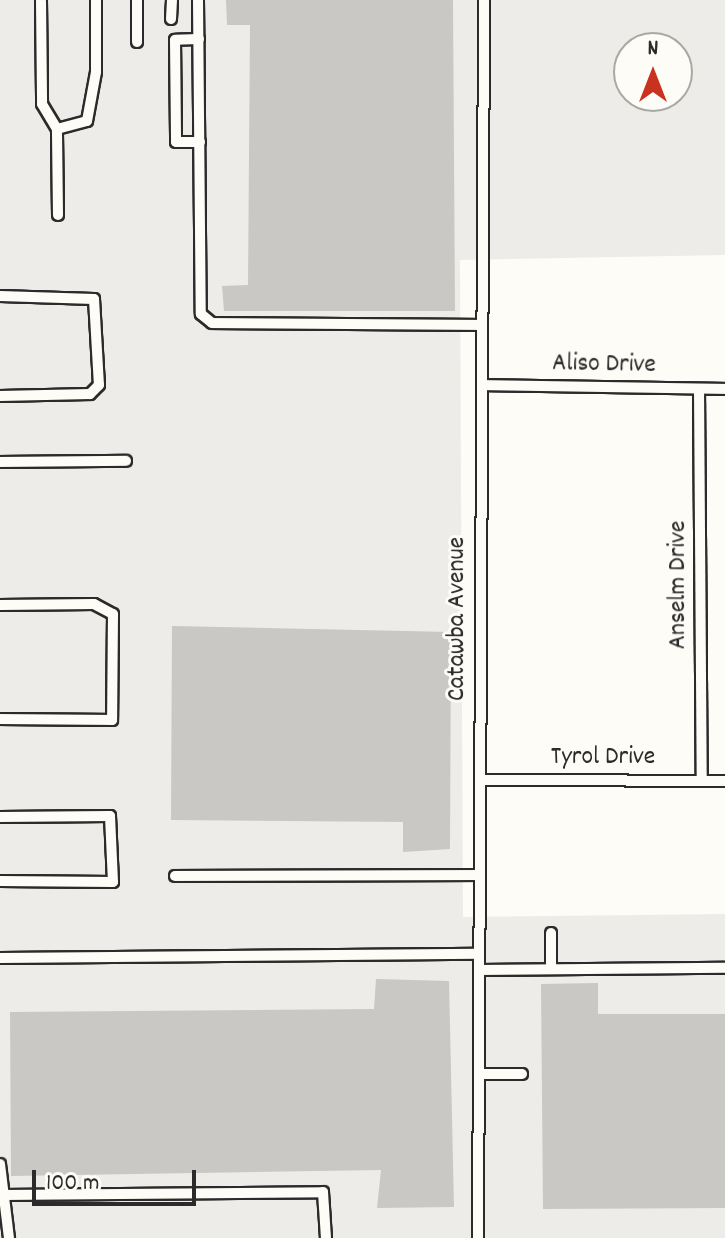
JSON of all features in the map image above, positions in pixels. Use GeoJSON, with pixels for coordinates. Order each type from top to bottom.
{"type":"FeatureCollection","features":[{"type":"Feature","properties":{"kind":"street"},"geometry":{"type":"LineString","coordinates":[[57,129],[87,121],[96,72],[96,0]]}},
{"type":"Feature","properties":{"kind":"street"},"geometry":{"type":"LineString","coordinates":[[137,0],[137,42]]}},
{"type":"Feature","properties":{"kind":"street"},"geometry":{"type":"LineString","coordinates":[[171,19],[172,0]]}},
{"type":"Feature","properties":{"kind":"street"},"geometry":{"type":"LineString","coordinates":[[198,0],[201,314],[212,323],[482,325]]}},
{"type":"Feature","properties":{"kind":"street","name":"Catawba Avenue"},"geometry":{"type":"LineString","coordinates":[[478,1238],[484,0]]}},
{"type":"Feature","properties":{"kind":"street"},"geometry":{"type":"LineString","coordinates":[[41,1],[42,104],[57,129],[58,215]]}},
{"type":"Feature","properties":{"kind":"street"},"geometry":{"type":"LineString","coordinates":[[199,39],[175,40],[176,142],[200,142]]}},
{"type":"Feature","properties":{"kind":"street"},"geometry":{"type":"LineString","coordinates":[[0,296],[94,299],[99,385],[90,394],[0,396]]}},
{"type":"Feature","properties":{"kind":"street","name":"Aliso Drive"},"geometry":{"type":"LineString","coordinates":[[482,385],[725,389]]}},
{"type":"Feature","properties":{"kind":"street","name":"Anselm Drive"},"geometry":{"type":"LineString","coordinates":[[699,389],[702,781]]}},
{"type":"Feature","properties":{"kind":"street"},"geometry":{"type":"LineString","coordinates":[[0,462],[126,461]]}},
{"type":"Feature","properties":{"kind":"street"},"geometry":{"type":"LineString","coordinates":[[0,605],[94,604],[113,614],[112,720],[0,719]]}},
{"type":"Feature","properties":{"kind":"street","name":"Tyrol Drive"},"geometry":{"type":"LineString","coordinates":[[480,780],[725,781]]}},
{"type":"Feature","properties":{"kind":"street"},"geometry":{"type":"LineString","coordinates":[[0,817],[110,816],[113,882],[0,881]]}},
{"type":"Feature","properties":{"kind":"street"},"geometry":{"type":"LineString","coordinates":[[175,876],[479,875]]}},
{"type":"Feature","properties":{"kind":"street"},"geometry":{"type":"LineString","coordinates":[[551,933],[551,969]]}},
{"type":"Feature","properties":{"kind":"street"},"geometry":{"type":"LineString","coordinates":[[0,958],[479,954]]}},
{"type":"Feature","properties":{"kind":"street"},"geometry":{"type":"LineString","coordinates":[[479,970],[725,968]]}},
{"type":"Feature","properties":{"kind":"street"},"geometry":{"type":"LineString","coordinates":[[479,1074],[522,1074]]}},
{"type":"Feature","properties":{"kind":"street"},"geometry":{"type":"LineString","coordinates":[[0,1164],[7,1195],[9,1238]]}},
{"type":"Feature","properties":{"kind":"street"},"geometry":{"type":"LineString","coordinates":[[7,1195],[323,1192],[326,1238]]}},
{"type":"Feature","properties":{"kind":"shaded area"},"geometry":{"type":"Polygon","coordinates":[[[0,0],[725,0],[725,255],[460,260],[463,917],[725,914],[725,1238],[0,1238],[0,0]]]}},
{"type":"Feature","properties":{"kind":"building"},"geometry":{"type":"Polygon","coordinates":[[[226,0],[453,0],[455,311],[224,311],[222,286],[248,285],[250,25],[227,25],[226,0]]]}},
{"type":"Feature","properties":{"kind":"building"},"geometry":{"type":"Polygon","coordinates":[[[172,626],[451,632],[450,849],[403,852],[403,822],[171,820],[172,626]]]}},
{"type":"Feature","properties":{"kind":"building"},"geometry":{"type":"Polygon","coordinates":[[[376,979],[449,981],[454,1207],[377,1208],[381,1170],[11,1176],[10,1012],[374,1009],[376,979]]]}},
{"type":"Feature","properties":{"kind":"building"},"geometry":{"type":"Polygon","coordinates":[[[598,983],[598,1014],[725,1014],[725,1208],[543,1209],[541,984],[598,983]]]}}]}
